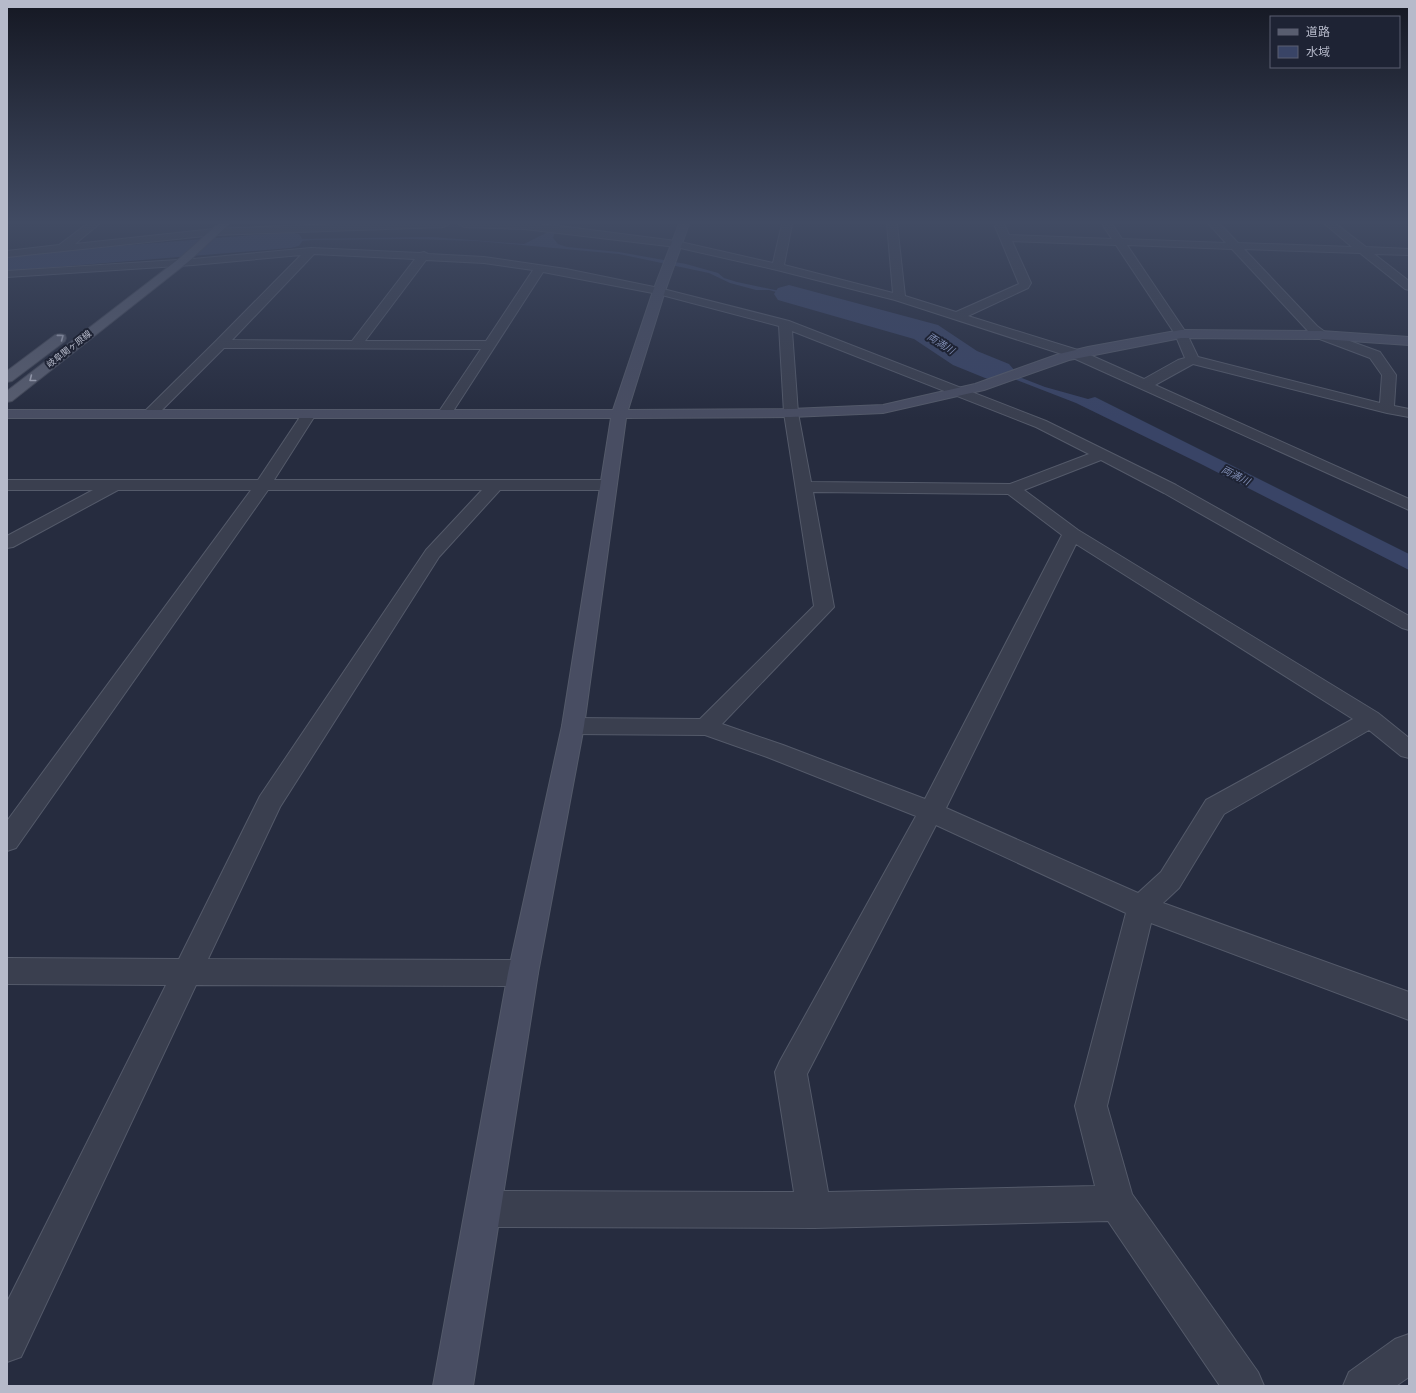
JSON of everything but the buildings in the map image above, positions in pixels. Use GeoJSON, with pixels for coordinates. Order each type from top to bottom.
{"type":"FeatureCollection","features":[{"type":"Feature","properties":{"kind":"main road","name":"岐阜関ヶ原線"},"geometry":{"type":"LineString","coordinates":[[7,398],[146,289]]}},
{"type":"Feature","properties":{"kind":"main road","name":"岐阜関ヶ原線"},"geometry":{"type":"LineString","coordinates":[[7,378],[71,330]]}},
{"type":"Feature","properties":{"kind":"street"},"geometry":{"type":"LineString","coordinates":[[150,414],[274,289]]}},
{"type":"Feature","properties":{"kind":"street"},"geometry":{"type":"LineString","coordinates":[[356,344],[398,289]]}},
{"type":"Feature","properties":{"kind":"street"},"geometry":{"type":"LineString","coordinates":[[446,413],[526,289]]}},
{"type":"Feature","properties":{"kind":"street"},"geometry":{"type":"LineString","coordinates":[[453,1386],[523,972],[573,726],[619,414],[660,289]]}},
{"type":"Feature","properties":{"kind":"street"},"geometry":{"type":"LineString","coordinates":[[671,289],[785,324],[1041,424],[1170,490],[1409,624]]}},
{"type":"Feature","properties":{"kind":"street"},"geometry":{"type":"LineString","coordinates":[[864,289],[899,298],[1070,356],[1144,385],[1409,505]]}},
{"type":"Feature","properties":{"kind":"street"},"geometry":{"type":"LineString","coordinates":[[898,289],[899,298]]}},
{"type":"Feature","properties":{"kind":"street"},"geometry":{"type":"LineString","coordinates":[[956,317],[1017,289]]}},
{"type":"Feature","properties":{"kind":"street"},"geometry":{"type":"LineString","coordinates":[[1150,289],[1181,334],[1192,360]]}},
{"type":"Feature","properties":{"kind":"street"},"geometry":{"type":"LineString","coordinates":[[1275,289],[1313,329],[1321,335],[1375,355],[1389,375],[1387,409]]}},
{"type":"Feature","properties":{"kind":"street"},"geometry":{"type":"LineString","coordinates":[[706,726],[824,607],[791,413],[785,324]]}},
{"type":"Feature","properties":{"kind":"street"},"geometry":{"type":"LineString","coordinates":[[7,414],[619,414],[791,413],[883,409],[979,387],[1070,356],[1181,334],[1321,335],[1409,341]]}},
{"type":"Feature","properties":{"kind":"street"},"geometry":{"type":"LineString","coordinates":[[221,344],[490,345]]}},
{"type":"Feature","properties":{"kind":"street"},"geometry":{"type":"LineString","coordinates":[[1144,385],[1183,363],[1192,360],[1387,409],[1409,413]]}},
{"type":"Feature","properties":{"kind":"street"},"geometry":{"type":"LineString","coordinates":[[7,841],[263,485],[309,414]]}},
{"type":"Feature","properties":{"kind":"street"},"geometry":{"type":"LineString","coordinates":[[803,487],[1012,489],[1102,454]]}},
{"type":"Feature","properties":{"kind":"street"},"geometry":{"type":"LineString","coordinates":[[7,544],[116,484]]}},
{"type":"Feature","properties":{"kind":"street"},"geometry":{"type":"LineString","coordinates":[[7,485],[608,485]]}},
{"type":"Feature","properties":{"kind":"street"},"geometry":{"type":"LineString","coordinates":[[7,1343],[269,803],[432,554],[495,486]]}},
{"type":"Feature","properties":{"kind":"street"},"geometry":{"type":"LineString","coordinates":[[1012,489],[1072,534],[1370,719],[1409,750]]}},
{"type":"Feature","properties":{"kind":"street"},"geometry":{"type":"LineString","coordinates":[[814,1210],[791,1072],[930,812],[1072,534]]}},
{"type":"Feature","properties":{"kind":"street"},"geometry":{"type":"LineString","coordinates":[[1244,1386],[1117,1203],[1091,1106],[1141,907],[1170,880],[1215,807],[1370,719]]}},
{"type":"Feature","properties":{"kind":"street"},"geometry":{"type":"LineString","coordinates":[[573,726],[706,726],[775,751],[930,812],[1141,907],[1409,1006]]}},
{"type":"Feature","properties":{"kind":"street"},"geometry":{"type":"LineString","coordinates":[[7,972],[523,972]]}},
{"type":"Feature","properties":{"kind":"street"},"geometry":{"type":"LineString","coordinates":[[484,1209],[814,1210],[1117,1203]]}},
{"type":"Feature","properties":{"kind":"street"},"geometry":{"type":"LineString","coordinates":[[1363,1386],[1409,1353]]}},
{"type":"Feature","properties":{"kind":"water"},"geometry":{"type":"Polygon","coordinates":[[[752,289],[770,289],[813,298],[853,309],[883,321],[934,335],[967,357],[1045,387],[1088,399],[1095,397],[1409,554],[1409,570],[1201,464],[1076,403],[957,357],[929,339],[876,323],[845,311],[769,290],[752,289]]]}},
{"type":"Feature","properties":{"kind":"waterway","name":"両満川"},"geometry":{"type":"LineString","coordinates":[[789,294],[926,332],[965,358],[997,371]]}}]}
